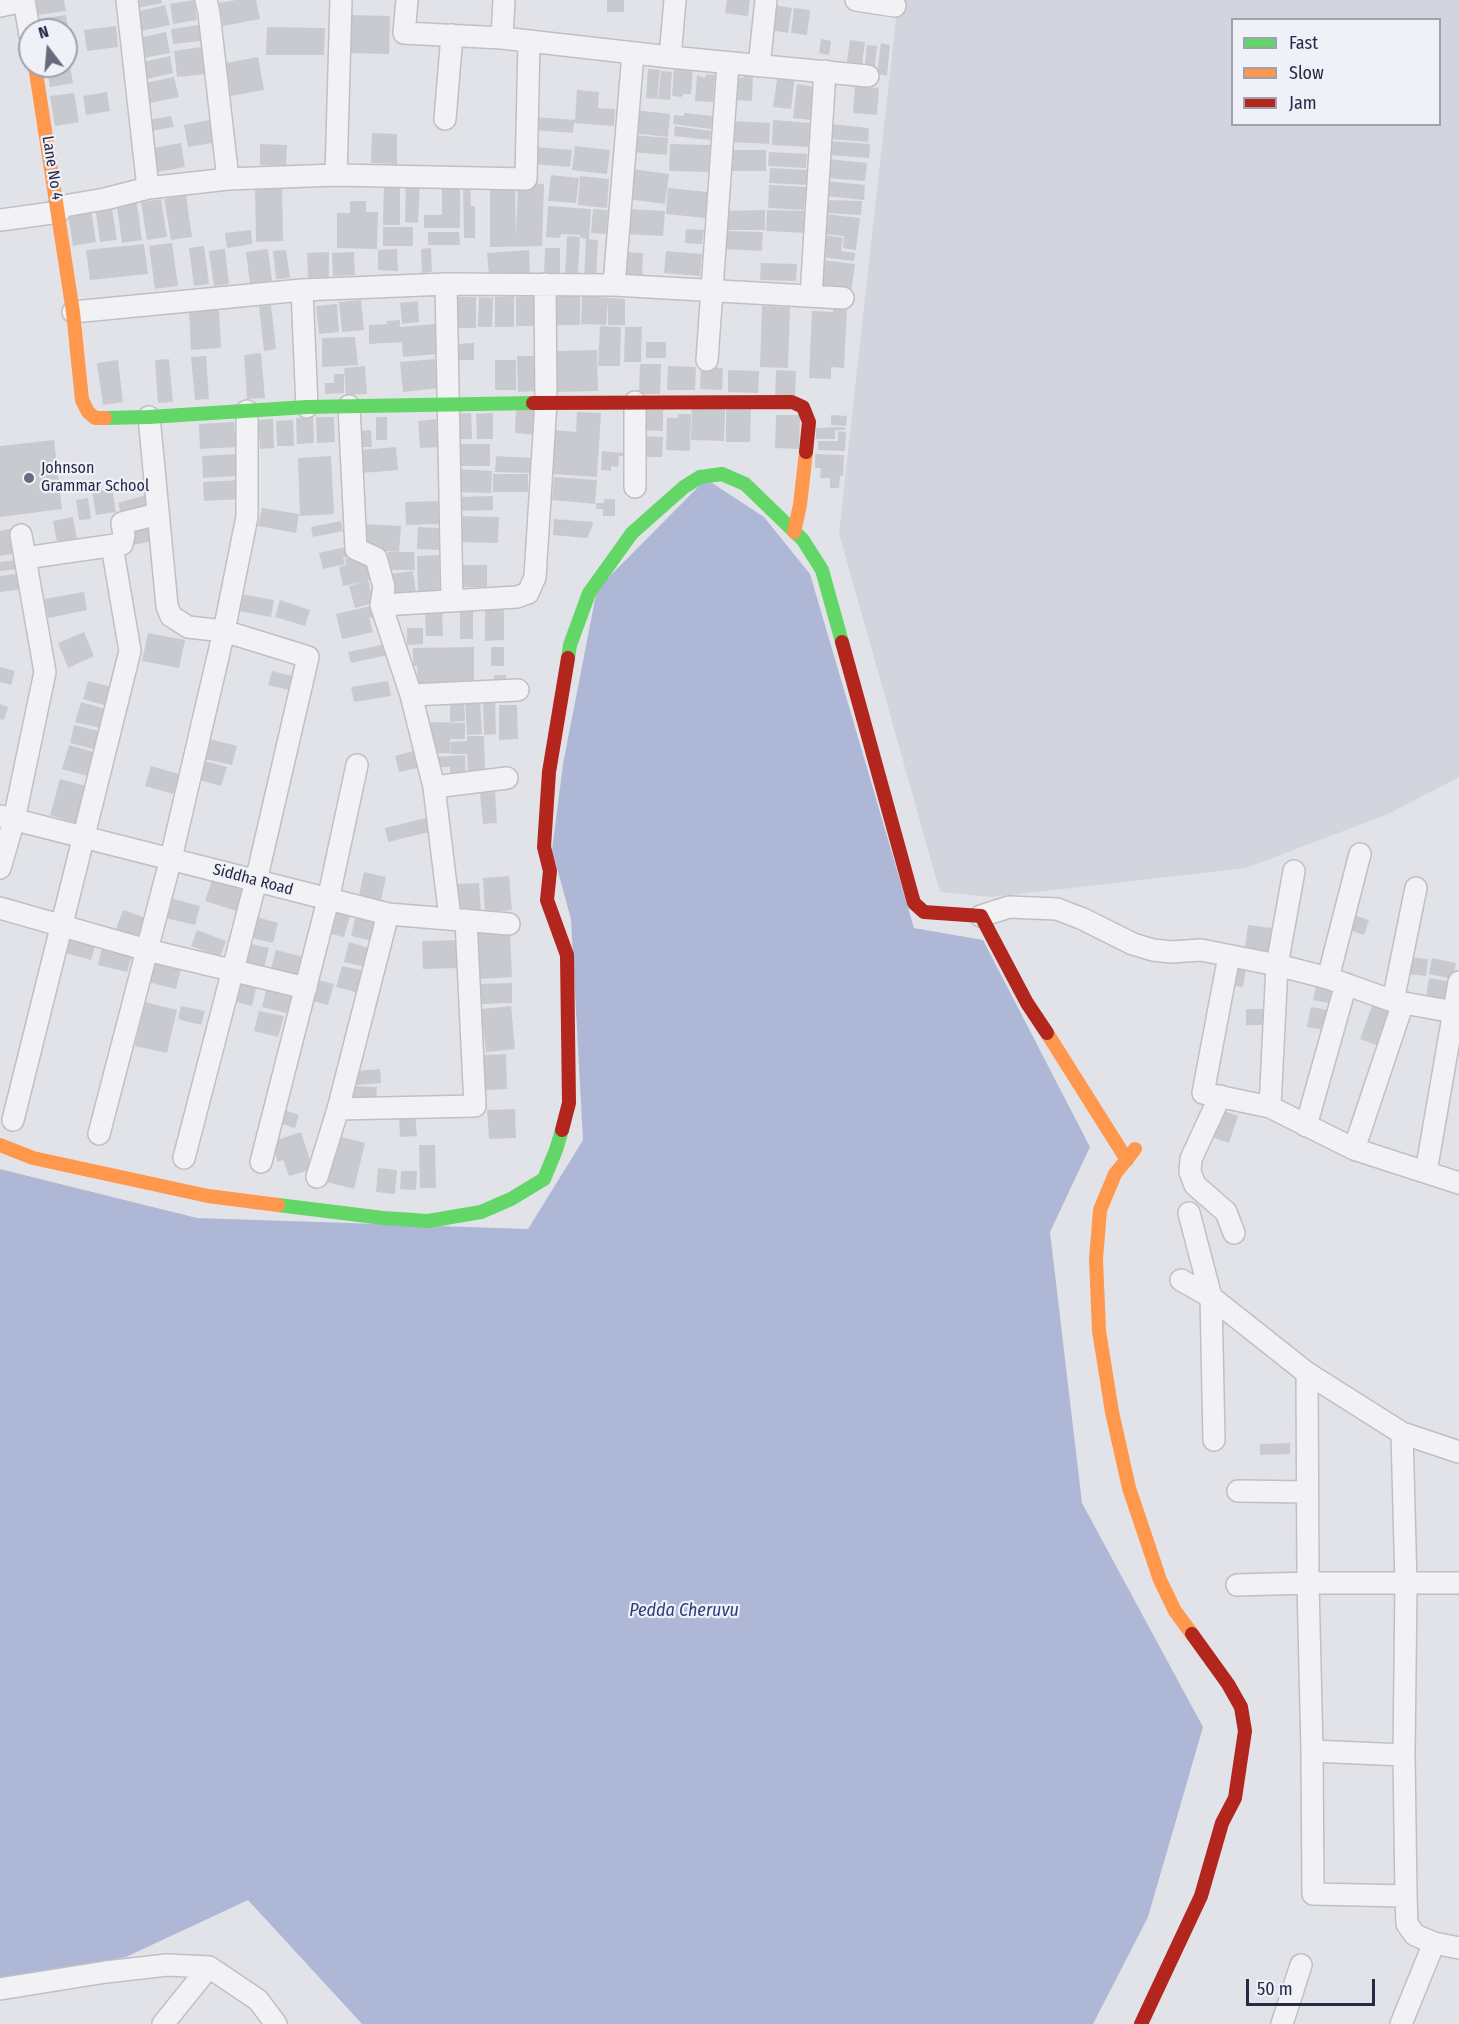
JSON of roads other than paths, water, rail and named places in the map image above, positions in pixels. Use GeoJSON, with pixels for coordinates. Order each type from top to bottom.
{"type":"FeatureCollection","features":[{"type":"Feature","properties":{"kind":"street"},"geometry":{"type":"LineString","coordinates":[[127,0],[148,188]]}},
{"type":"Feature","properties":{"kind":"street"},"geometry":{"type":"LineString","coordinates":[[206,0],[228,179]]}},
{"type":"Feature","properties":{"kind":"street"},"geometry":{"type":"LineString","coordinates":[[336,175],[341,0]]}},
{"type":"Feature","properties":{"kind":"street"},"geometry":{"type":"LineString","coordinates":[[407,0],[404,33],[502,38],[868,76]]}},
{"type":"Feature","properties":{"kind":"street"},"geometry":{"type":"LineString","coordinates":[[502,38],[504,0]]}},
{"type":"Feature","properties":{"kind":"street"},"geometry":{"type":"LineString","coordinates":[[670,57],[675,0]]}},
{"type":"Feature","properties":{"kind":"street"},"geometry":{"type":"LineString","coordinates":[[759,66],[766,0]]}},
{"type":"Feature","properties":{"kind":"street"},"geometry":{"type":"LineString","coordinates":[[856,0],[895,6]]}},
{"type":"Feature","properties":{"kind":"street"},"geometry":{"type":"LineString","coordinates":[[0,6],[24,1],[27,18]]}},
{"type":"Feature","properties":{"kind":"street"},"geometry":{"type":"LineString","coordinates":[[445,119],[452,35]]}},
{"type":"Feature","properties":{"kind":"street"},"geometry":{"type":"LineString","coordinates":[[529,41],[526,179],[336,175],[228,179],[148,188],[59,210],[82,400],[88,412],[94,418],[103,419],[307,407],[447,403],[792,402],[803,407],[809,422],[800,505],[794,532]]}},
{"type":"Feature","properties":{"kind":"street"},"geometry":{"type":"LineString","coordinates":[[614,285],[633,52]]}},
{"type":"Feature","properties":{"kind":"street"},"geometry":{"type":"LineString","coordinates":[[707,360],[728,63]]}},
{"type":"Feature","properties":{"kind":"street"},"geometry":{"type":"LineString","coordinates":[[811,296],[825,71]]}},
{"type":"Feature","properties":{"kind":"street","name":"Lane No 4"},"geometry":{"type":"LineString","coordinates":[[0,220],[59,210],[37,78]]}},
{"type":"Feature","properties":{"kind":"street"},"geometry":{"type":"LineString","coordinates":[[73,312],[302,290],[446,284],[614,285],[843,298]]}},
{"type":"Feature","properties":{"kind":"street"},"geometry":{"type":"LineString","coordinates":[[446,284],[452,601]]}},
{"type":"Feature","properties":{"kind":"street"},"geometry":{"type":"LineString","coordinates":[[381,605],[518,597],[528,593],[535,577],[546,402],[545,284]]}},
{"type":"Feature","properties":{"kind":"street"},"geometry":{"type":"LineString","coordinates":[[302,290],[307,407]]}},
{"type":"Feature","properties":{"kind":"street"},"geometry":{"type":"LineString","coordinates":[[634,487],[635,402]]}},
{"type":"Feature","properties":{"kind":"street"},"geometry":{"type":"LineString","coordinates":[[338,1109],[475,1106],[458,919],[434,787],[411,694],[381,605],[384,587],[376,558],[356,549],[349,406]]}},
{"type":"Feature","properties":{"kind":"street"},"geometry":{"type":"LineString","coordinates":[[99,1134],[171,858],[224,631],[247,517],[247,411]]}},
{"type":"Feature","properties":{"kind":"street"},"geometry":{"type":"LineString","coordinates":[[149,417],[167,606],[171,616],[188,627],[224,631],[308,657],[256,881],[184,1158]]}},
{"type":"Feature","properties":{"kind":"street"},"geometry":{"type":"LineString","coordinates":[[0,1145],[33,1158],[208,1196],[383,1218],[428,1221],[481,1212],[511,1199],[544,1179],[556,1150],[569,1102],[567,955],[547,900],[550,871],[544,847],[549,772],[570,645],[589,593],[632,533],[664,502],[700,477],[722,474],[745,484],[803,540],[822,570],[914,903],[924,912],[981,916],[1009,907],[1057,909],[1133,944],[1153,950],[1171,952],[1202,950],[1277,965],[1337,981],[1398,1002],[1456,1012]]}},
{"type":"Feature","properties":{"kind":"street"},"geometry":{"type":"LineString","coordinates":[[25,558],[122,544],[124,535],[122,523],[158,514]]}},
{"type":"Feature","properties":{"kind":"street"},"geometry":{"type":"LineString","coordinates":[[0,868],[7,818],[45,672],[21,535]]}},
{"type":"Feature","properties":{"kind":"street"},"geometry":{"type":"LineString","coordinates":[[13,1120],[130,651],[112,546]]}},
{"type":"Feature","properties":{"kind":"street"},"geometry":{"type":"LineString","coordinates":[[411,694],[518,690]]}},
{"type":"Feature","properties":{"kind":"street"},"geometry":{"type":"LineString","coordinates":[[261,1162],[328,900],[357,765]]}},
{"type":"Feature","properties":{"kind":"street"},"geometry":{"type":"LineString","coordinates":[[434,787],[507,778]]}},
{"type":"Feature","properties":{"kind":"street","name":"Siddha Road"},"geometry":{"type":"LineString","coordinates":[[7,818],[388,914],[509,924]]}},
{"type":"Feature","properties":{"kind":"street"},"geometry":{"type":"LineString","coordinates":[[1306,1126],[1337,981],[1360,854]]}},
{"type":"Feature","properties":{"kind":"street"},"geometry":{"type":"LineString","coordinates":[[1270,1107],[1277,965],[1294,870]]}},
{"type":"Feature","properties":{"kind":"street"},"geometry":{"type":"LineString","coordinates":[[1354,1149],[1398,1002],[1416,888]]}},
{"type":"Feature","properties":{"kind":"street"},"geometry":{"type":"LineString","coordinates":[[0,908],[147,950],[306,988]]}},
{"type":"Feature","properties":{"kind":"street"},"geometry":{"type":"LineString","coordinates":[[317,1177],[338,1109],[388,914]]}},
{"type":"Feature","properties":{"kind":"street"},"geometry":{"type":"LineString","coordinates":[[981,916],[1027,1003],[1131,1155],[1115,1174],[1100,1210],[1096,1259],[1099,1331],[1112,1412],[1129,1488],[1160,1581],[1175,1611],[1241,1707],[1245,1731],[1234,1798],[1222,1823],[1201,1896],[1141,2024]]}},
{"type":"Feature","properties":{"kind":"street"},"geometry":{"type":"LineString","coordinates":[[1229,956],[1203,1093],[1270,1107],[1354,1149],[1459,1182]]}},
{"type":"Feature","properties":{"kind":"street"},"geometry":{"type":"LineString","coordinates":[[1426,1172],[1456,1012],[1459,982]]}},
{"type":"Feature","properties":{"kind":"street"},"geometry":{"type":"LineString","coordinates":[[1220,1096],[1191,1160],[1190,1172],[1195,1185],[1227,1212],[1234,1233]]}},
{"type":"Feature","properties":{"kind":"street"},"geometry":{"type":"LineString","coordinates":[[1189,1213],[1211,1297],[1214,1440]]}},
{"type":"Feature","properties":{"kind":"street"},"geometry":{"type":"LineString","coordinates":[[1180,1280],[1211,1297],[1307,1373],[1402,1432],[1459,1452]]}},
{"type":"Feature","properties":{"kind":"street"},"geometry":{"type":"LineString","coordinates":[[1307,1373],[1313,1894],[1406,1896]]}},
{"type":"Feature","properties":{"kind":"street"},"geometry":{"type":"LineString","coordinates":[[1402,1432],[1406,1584],[1404,1755],[1407,1924],[1415,1935],[1459,1948]]}},
{"type":"Feature","properties":{"kind":"street"},"geometry":{"type":"LineString","coordinates":[[1238,1491],[1307,1492]]}},
{"type":"Feature","properties":{"kind":"street"},"geometry":{"type":"LineString","coordinates":[[1237,1585],[1459,1583]]}},
{"type":"Feature","properties":{"kind":"street"},"geometry":{"type":"LineString","coordinates":[[1312,1751],[1404,1755]]}},
{"type":"Feature","properties":{"kind":"street"},"geometry":{"type":"LineString","coordinates":[[1401,2024],[1434,1942]]}},
{"type":"Feature","properties":{"kind":"street"},"geometry":{"type":"LineString","coordinates":[[0,1989],[167,1965],[209,1967],[258,2000],[276,2024]]}},
{"type":"Feature","properties":{"kind":"street"},"geometry":{"type":"LineString","coordinates":[[1282,2024],[1302,1965]]}},
{"type":"Feature","properties":{"kind":"street"},"geometry":{"type":"LineString","coordinates":[[163,2024],[209,1967]]}},
{"type":"Feature","properties":{"kind":"water","name":"Pedda Cheruvu"},"geometry":{"type":"Polygon","coordinates":[[[706,479],[764,517],[810,574],[914,928],[983,940],[1090,1147],[1050,1232],[1082,1503],[1203,1727],[1148,1917],[1093,2024],[362,2024],[248,1900],[126,1957],[0,1983],[0,1169],[197,1218],[528,1229],[583,1140],[571,919],[552,850],[563,764],[597,589],[706,479]]]}},
{"type":"Feature","properties":{"kind":"place","name":"Johnson Grammar School"},"geometry":{"type":"Point","coordinates":[29,478]}}]}
